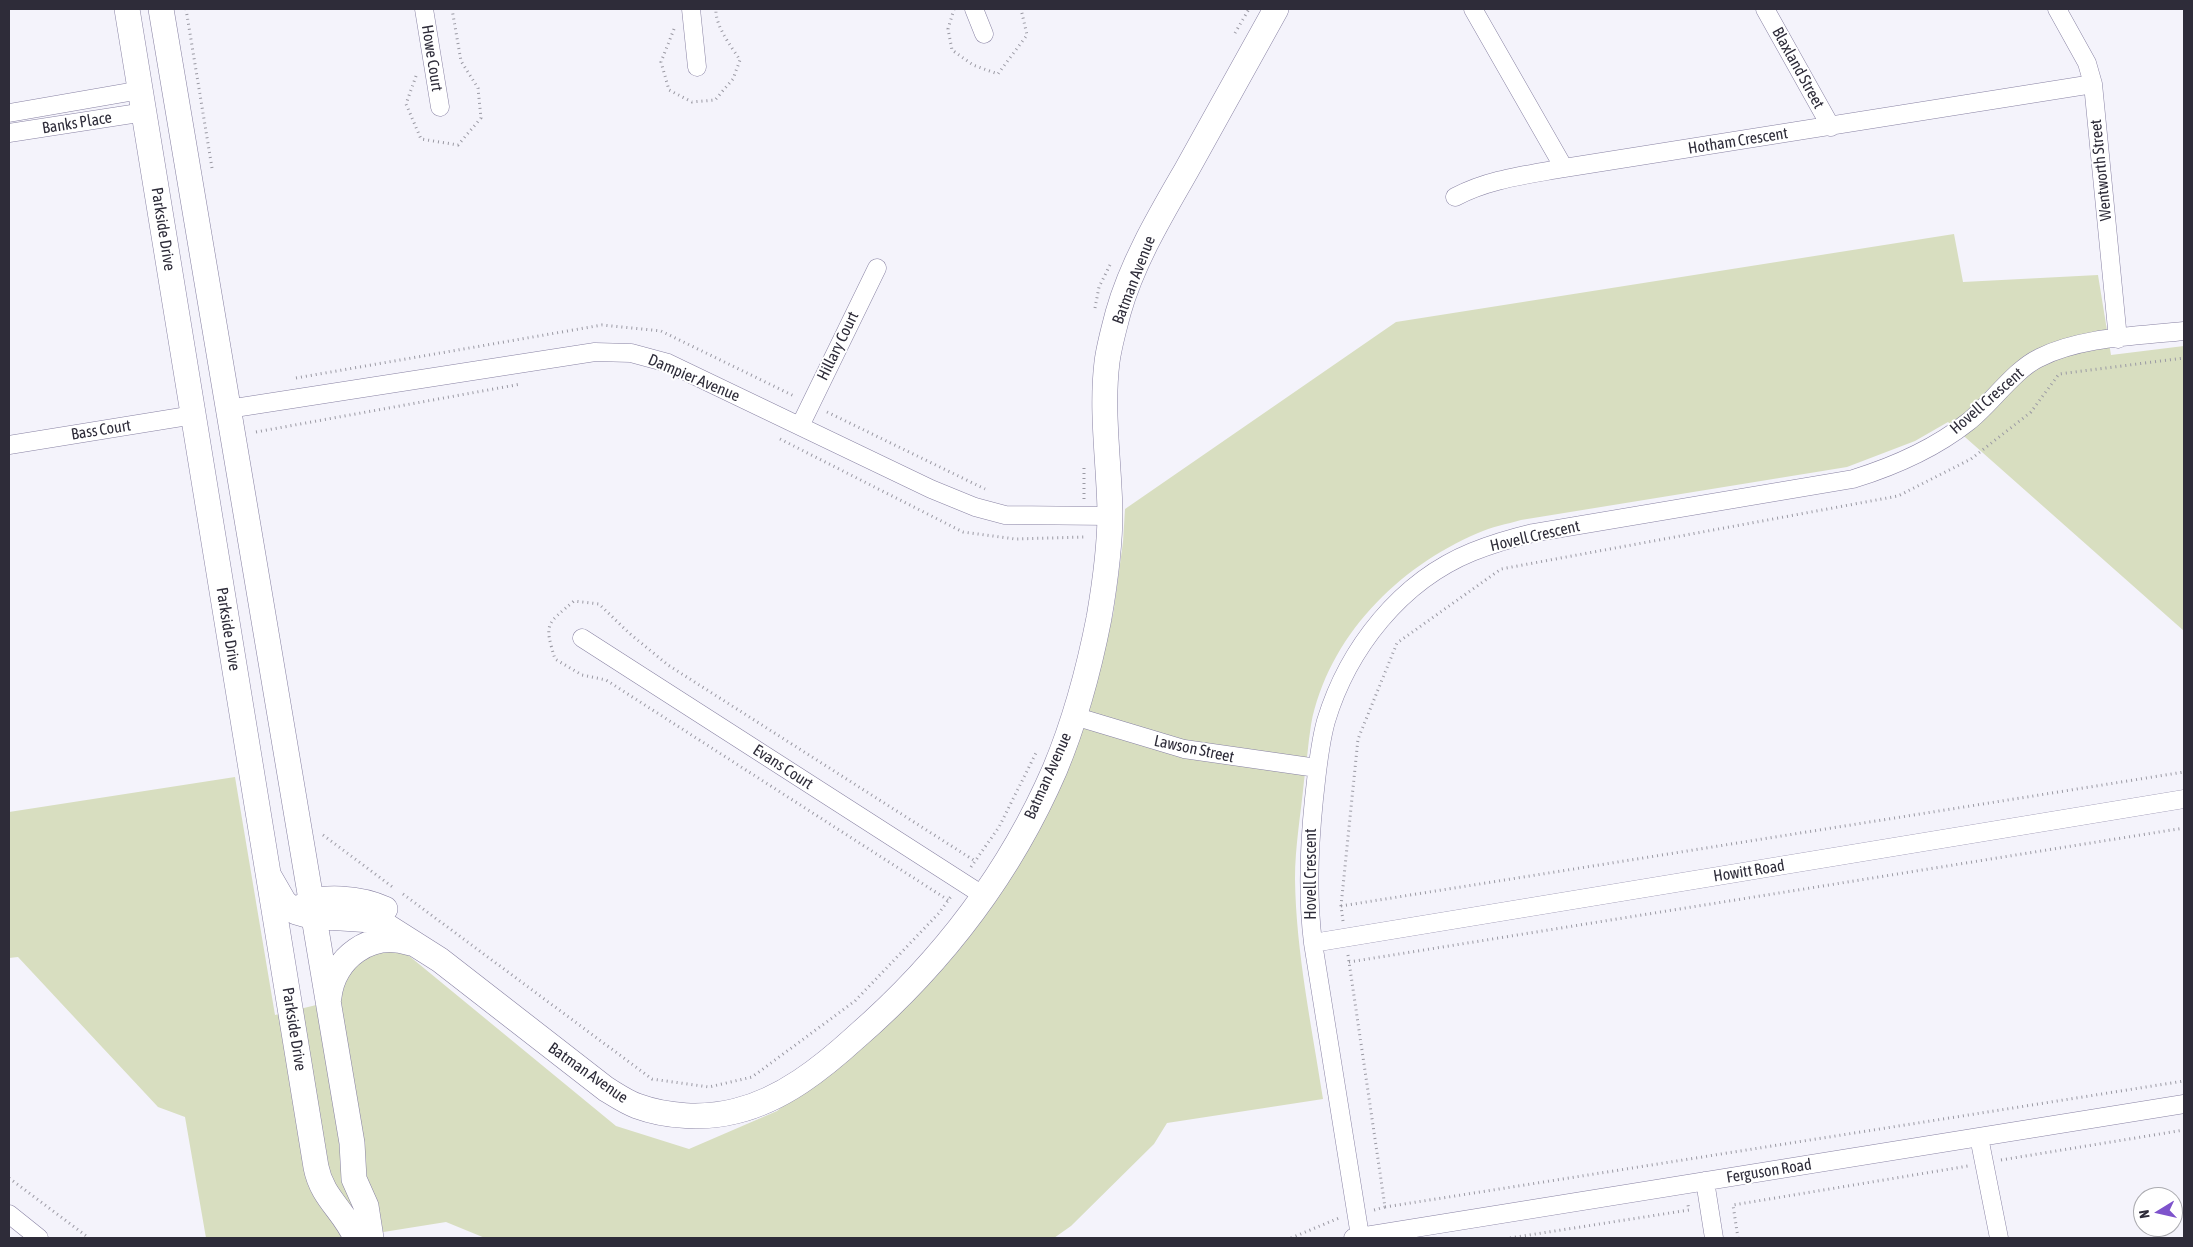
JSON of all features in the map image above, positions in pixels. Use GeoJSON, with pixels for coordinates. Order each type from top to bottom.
{"type":"FeatureCollection","features":[{"type":"Feature","properties":{"kind":"street","name":"Parkside Drive"},"geometry":{"type":"LineString","coordinates":[[127,9],[319,1183],[323,1191],[341,1212],[356,1238]]}},
{"type":"Feature","properties":{"kind":"street"},"geometry":{"type":"LineString","coordinates":[[161,9],[228,409],[308,910],[329,1001],[352,1143],[354,1179],[366,1206],[371,1238]]}},
{"type":"Feature","properties":{"kind":"street","name":"Howe Court"},"geometry":{"type":"LineString","coordinates":[[424,9],[440,107]]}},
{"type":"Feature","properties":{"kind":"street"},"geometry":{"type":"LineString","coordinates":[[691,9],[697,67]]}},
{"type":"Feature","properties":{"kind":"street"},"geometry":{"type":"LineString","coordinates":[[974,9],[984,34]]}},
{"type":"Feature","properties":{"kind":"street","name":"Batman Avenue"},"geometry":{"type":"LineString","coordinates":[[308,910],[372,920],[388,927],[440,960],[606,1089],[636,1106],[669,1114],[701,1116],[735,1112],[766,1101],[796,1084],[836,1055],[878,1018],[925,970],[960,930],[1015,847],[1054,770],[1074,716],[1099,618],[1107,563],[1110,516],[1105,416],[1107,360],[1119,309],[1141,254],[1153,230],[1276,9]]}},
{"type":"Feature","properties":{"kind":"street"},"geometry":{"type":"LineString","coordinates":[[1473,9],[1564,168]]}},
{"type":"Feature","properties":{"kind":"street","name":"Blaxland Street"},"geometry":{"type":"LineString","coordinates":[[1765,9],[1831,127]]}},
{"type":"Feature","properties":{"kind":"street","name":"Wentworth Street"},"geometry":{"type":"LineString","coordinates":[[2057,9],[2087,64],[2093,84],[2118,338]]}},
{"type":"Feature","properties":{"kind":"street","name":"Hotham Crescent"},"geometry":{"type":"LineString","coordinates":[[1455,197],[1476,186],[1500,179],[2093,84]]}},
{"type":"Feature","properties":{"kind":"street"},"geometry":{"type":"LineString","coordinates":[[142,101],[176,96]]}},
{"type":"Feature","properties":{"kind":"street","name":"Banks Place"},"geometry":{"type":"LineString","coordinates":[[11,112],[142,101]]}},
{"type":"Feature","properties":{"kind":"street","name":"Banks Place"},"geometry":{"type":"LineString","coordinates":[[12,133],[142,101]]}},
{"type":"Feature","properties":{"kind":"street"},"geometry":{"type":"LineString","coordinates":[[11,112],[12,133]]}},
{"type":"Feature","properties":{"kind":"street","name":"Hillary Court"},"geometry":{"type":"LineString","coordinates":[[800,426],[876,268]]}},
{"type":"Feature","properties":{"kind":"street","name":"Hovell Crescent"},"geometry":{"type":"LineString","coordinates":[[1356,1237],[1356,1214],[1310,920],[1309,861],[1317,768],[1326,722],[1336,691],[1355,654],[1378,623],[1404,595],[1433,573],[1470,553],[1533,533],[1853,479],[1891,467],[1932,447],[1968,422],[2036,358],[2064,348],[2118,338],[2184,331]]}},
{"type":"Feature","properties":{"kind":"street","name":"Dampier Avenue"},"geometry":{"type":"LineString","coordinates":[[228,409],[595,352],[631,353],[668,363],[931,489],[975,507],[1005,515],[1110,516]]}},
{"type":"Feature","properties":{"kind":"street"},"geometry":{"type":"LineString","coordinates":[[194,415],[228,409]]}},
{"type":"Feature","properties":{"kind":"street","name":"Bass Court"},"geometry":{"type":"LineString","coordinates":[[9,445],[194,415]]}},
{"type":"Feature","properties":{"kind":"street","name":"Evans Court"},"geometry":{"type":"LineString","coordinates":[[582,638],[984,896]]}},
{"type":"Feature","properties":{"kind":"street","name":"Lawson Street"},"geometry":{"type":"LineString","coordinates":[[1074,716],[1184,749],[1317,768]]}},
{"type":"Feature","properties":{"kind":"street","name":"Howitt Road"},"geometry":{"type":"LineString","coordinates":[[1313,942],[2184,799]]}},
{"type":"Feature","properties":{"kind":"street"},"geometry":{"type":"LineString","coordinates":[[268,876],[284,902],[308,910]]}},
{"type":"Feature","properties":{"kind":"street","name":"Batman Avenue"},"geometry":{"type":"LineString","coordinates":[[308,910],[341,899],[380,907],[412,929],[440,960]]}},
{"type":"Feature","properties":{"kind":"street"},"geometry":{"type":"LineString","coordinates":[[306,1104],[307,1034],[293,936],[293,922],[308,910]]}},
{"type":"Feature","properties":{"kind":"street","name":"Batman Avenue"},"geometry":{"type":"LineString","coordinates":[[329,1001],[335,975],[347,957],[356,950],[375,942],[393,939],[419,947]]}},
{"type":"Feature","properties":{"kind":"street","name":"Ferguson Road"},"geometry":{"type":"LineString","coordinates":[[1356,1237],[2184,1104]]}},
{"type":"Feature","properties":{"kind":"street"},"geometry":{"type":"LineString","coordinates":[[1979,1137],[1999,1238]]}},
{"type":"Feature","properties":{"kind":"street"},"geometry":{"type":"LineString","coordinates":[[1705,1181],[1714,1238]]}},
{"type":"Feature","properties":{"kind":"street"},"geometry":{"type":"LineString","coordinates":[[9,1214],[40,1238]]}},
{"type":"Feature","properties":{"kind":"path"},"geometry":{"type":"LineString","coordinates":[[1234,35],[1249,9]]}},
{"type":"Feature","properties":{"kind":"path"},"geometry":{"type":"LineString","coordinates":[[1094,315],[1099,287],[1110,264]]}},
{"type":"Feature","properties":{"kind":"path"},"geometry":{"type":"LineString","coordinates":[[288,380],[602,325],[661,331],[992,493]]}},
{"type":"Feature","properties":{"kind":"path"},"geometry":{"type":"LineString","coordinates":[[1385,1207],[1341,906],[1358,739],[1397,643],[1501,569],[1898,496],[1971,460],[2031,412],[2059,374],[2184,358]]}},
{"type":"Feature","properties":{"kind":"path"},"geometry":{"type":"LineString","coordinates":[[256,432],[525,383]]}},
{"type":"Feature","properties":{"kind":"path"},"geometry":{"type":"LineString","coordinates":[[772,435],[963,532],[1016,539],[1085,537]]}},
{"type":"Feature","properties":{"kind":"path"},"geometry":{"type":"LineString","coordinates":[[1084,467],[1085,546]]}},
{"type":"Feature","properties":{"kind":"path"},"geometry":{"type":"LineString","coordinates":[[1075,496],[1084,496]]}},
{"type":"Feature","properties":{"kind":"path"},"geometry":{"type":"LineString","coordinates":[[322,834],[652,1079],[710,1087],[752,1077],[855,1001],[939,913],[999,827],[1038,748]]}},
{"type":"Feature","properties":{"kind":"path"},"geometry":{"type":"LineString","coordinates":[[1341,906],[2184,772]]}},
{"type":"Feature","properties":{"kind":"path"},"geometry":{"type":"LineString","coordinates":[[1349,962],[2184,828]]}},
{"type":"Feature","properties":{"kind":"path"},"geometry":{"type":"LineString","coordinates":[[1291,1238],[1333,1219],[1385,1207],[2184,1081]]}},
{"type":"Feature","properties":{"kind":"path"},"geometry":{"type":"LineString","coordinates":[[1738,1238],[1733,1205],[2184,1130]]}},
{"type":"Feature","properties":{"kind":"path"},"geometry":{"type":"LineString","coordinates":[[1510,1238],[1689,1210],[1682,1160]]}},
{"type":"Feature","properties":{"kind":"path"},"geometry":{"type":"LineString","coordinates":[[9,1178],[89,1238]]}},
{"type":"Feature","properties":{"kind":"green space"},"geometry":{"type":"Polygon","coordinates":[[[1954,234],[1963,282],[2098,275],[2111,355],[2184,346],[2184,631],[1948,422],[1915,441],[1847,467],[1521,520],[1483,531],[1449,547],[1394,585],[1350,635],[1333,663],[1320,693],[1311,725],[1297,842],[1295,879],[1301,962],[1323,1099],[1167,1123],[1154,1144],[1071,1226],[1054,1238],[485,1238],[446,1222],[346,1238],[206,1238],[185,1117],[158,1107],[18,957],[9,958],[9,812],[235,777],[275,1015],[341,999],[347,971],[382,949],[408,955],[616,1126],[689,1149],[777,1111],[909,1005],[1002,892],[1069,766],[1113,615],[1123,542],[1125,509],[1396,322],[1954,234]]]}}]}
